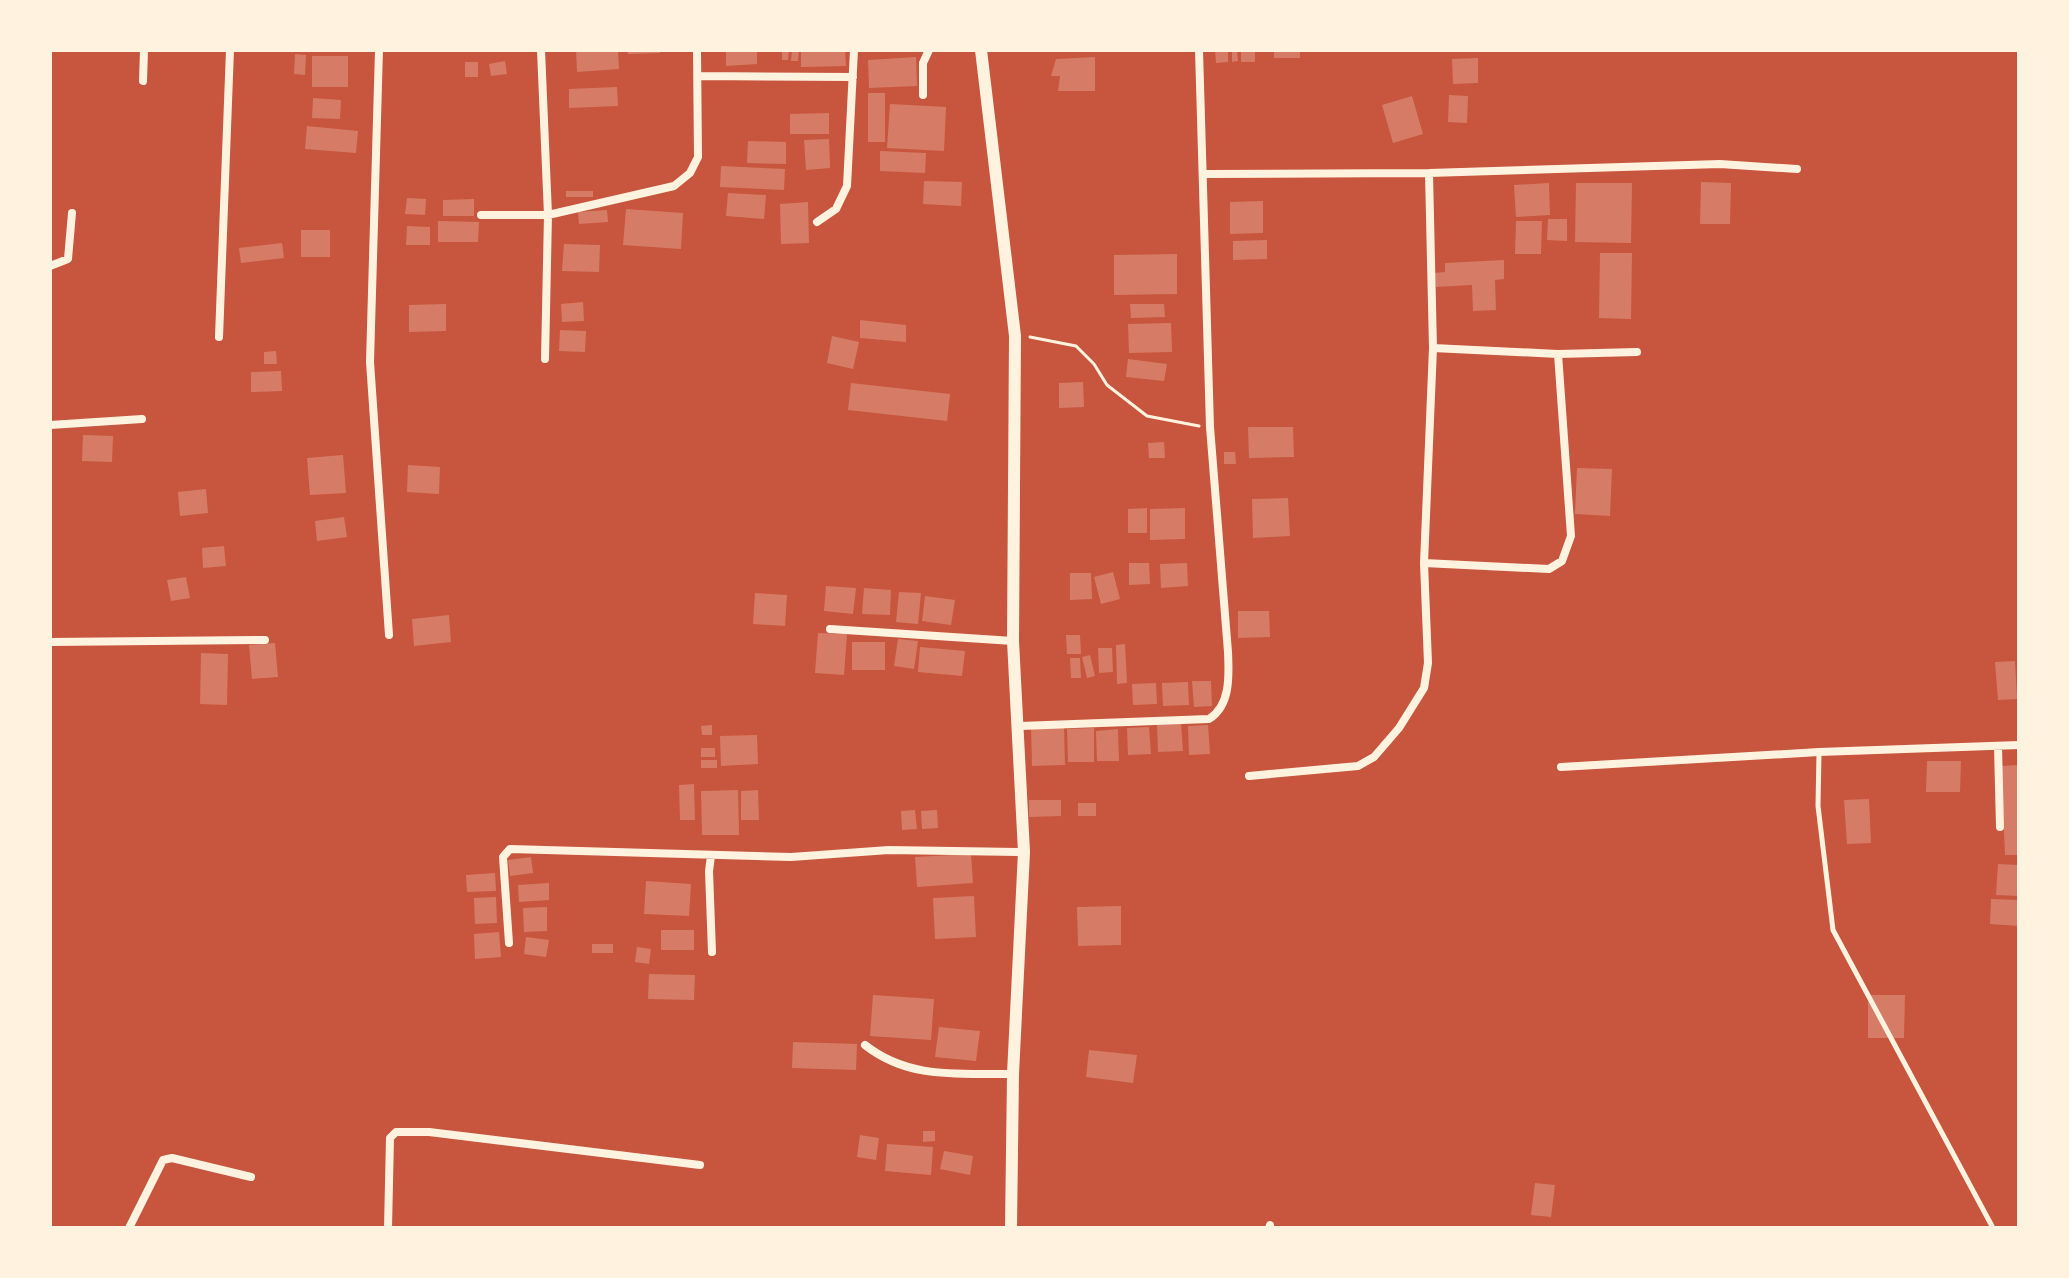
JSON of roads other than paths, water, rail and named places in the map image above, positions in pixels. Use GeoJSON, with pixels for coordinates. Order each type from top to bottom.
{"type":"FeatureCollection","features":[{"type":"Feature","properties":{"kind":"main road"},"geometry":{"type":"LineString","coordinates":[[981,50],[1015,336],[1013,641],[1020,726],[1024,852],[1013,1074],[1011,1228]]}},
{"type":"Feature","properties":{"kind":"street"},"geometry":{"type":"LineString","coordinates":[[143,81],[144,50]]}},
{"type":"Feature","properties":{"kind":"street"},"geometry":{"type":"LineString","coordinates":[[219,337],[230,50]]}},
{"type":"Feature","properties":{"kind":"street"},"geometry":{"type":"LineString","coordinates":[[379,50],[370,362],[389,635]]}},
{"type":"Feature","properties":{"kind":"street"},"geometry":{"type":"LineString","coordinates":[[541,50],[548,215],[545,359]]}},
{"type":"Feature","properties":{"kind":"street"},"geometry":{"type":"LineString","coordinates":[[481,215],[548,215],[674,186],[690,173],[698,157],[697,50]]}},
{"type":"Feature","properties":{"kind":"street"},"geometry":{"type":"LineString","coordinates":[[817,222],[836,209],[847,186],[854,50]]}},
{"type":"Feature","properties":{"kind":"street"},"geometry":{"type":"LineString","coordinates":[[923,95],[923,63],[929,50]]}},
{"type":"Feature","properties":{"kind":"street"},"geometry":{"type":"LineString","coordinates":[[1020,726],[1209,719],[1219,713],[1223,703],[1229,680],[1228,652],[1210,427],[1199,50]]}},
{"type":"Feature","properties":{"kind":"street"},"geometry":{"type":"LineString","coordinates":[[698,76],[853,77]]}},
{"type":"Feature","properties":{"kind":"street"},"geometry":{"type":"LineString","coordinates":[[1205,174],[1429,173],[1680,164],[1797,169]]}},
{"type":"Feature","properties":{"kind":"street"},"geometry":{"type":"LineString","coordinates":[[1249,776],[1358,766],[1374,757],[1399,728],[1424,688],[1428,663],[1424,563],[1433,348],[1429,173]]}},
{"type":"Feature","properties":{"kind":"street"},"geometry":{"type":"LineString","coordinates":[[50,266],[68,259],[72,213]]}},
{"type":"Feature","properties":{"kind":"street"},"geometry":{"type":"LineString","coordinates":[[1433,348],[1558,354],[1637,352]]}},
{"type":"Feature","properties":{"kind":"street"},"geometry":{"type":"LineString","coordinates":[[1424,563],[1549,569],[1562,561],[1571,536],[1558,354]]}},
{"type":"Feature","properties":{"kind":"street"},"geometry":{"type":"LineString","coordinates":[[50,425],[142,419]]}},
{"type":"Feature","properties":{"kind":"street"},"geometry":{"type":"LineString","coordinates":[[830,629],[1013,641]]}},
{"type":"Feature","properties":{"kind":"street"},"geometry":{"type":"LineString","coordinates":[[50,642],[265,640]]}},
{"type":"Feature","properties":{"kind":"street"},"geometry":{"type":"LineString","coordinates":[[1561,767],[1819,752],[2019,745]]}},
{"type":"Feature","properties":{"kind":"street"},"geometry":{"type":"LineString","coordinates":[[1998,746],[2000,827]]}},
{"type":"Feature","properties":{"kind":"street"},"geometry":{"type":"LineString","coordinates":[[509,943],[503,857],[510,849],[791,857],[889,850],[1024,852]]}},
{"type":"Feature","properties":{"kind":"street"},"geometry":{"type":"LineString","coordinates":[[711,856],[712,952]]}},
{"type":"Feature","properties":{"kind":"street"},"geometry":{"type":"LineString","coordinates":[[865,1045],[880,1057],[910,1070],[1013,1074]]}},
{"type":"Feature","properties":{"kind":"street"},"geometry":{"type":"LineString","coordinates":[[388,1228],[390,1138],[396,1132],[429,1132],[700,1165]]}},
{"type":"Feature","properties":{"kind":"street"},"geometry":{"type":"LineString","coordinates":[[129,1228],[163,1160],[172,1158],[251,1177]]}},
{"type":"Feature","properties":{"kind":"lane"},"geometry":{"type":"LineString","coordinates":[[1819,752],[1818,806],[1833,930],[1993,1228]]}}]}
